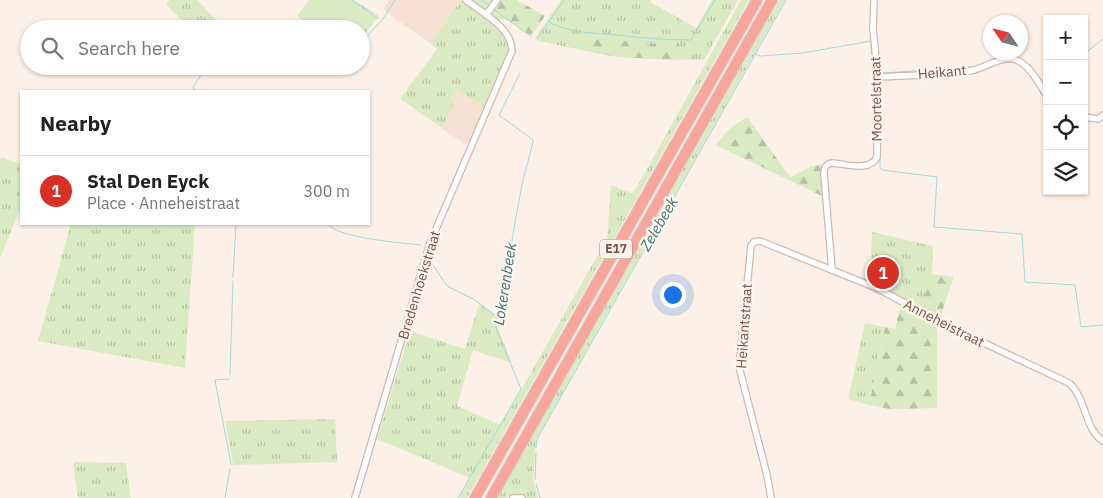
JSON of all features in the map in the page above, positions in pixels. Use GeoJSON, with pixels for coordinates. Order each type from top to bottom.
{"type":"FeatureCollection","features":[{"type":"Feature","properties":{"kind":"highway","name":"E17"},"geometry":{"type":"LineString","coordinates":[[474,498],[757,0]]}},
{"type":"Feature","properties":{"kind":"highway","name":"E17"},"geometry":{"type":"LineString","coordinates":[[491,498],[772,0]]}},
{"type":"Feature","properties":{"kind":"street"},"geometry":{"type":"LineString","coordinates":[[466,0],[486,15],[497,0]]}},
{"type":"Feature","properties":{"kind":"street","name":"Moortelstraat"},"geometry":{"type":"LineString","coordinates":[[832,270],[824,170],[829,164],[868,165],[875,162],[877,157],[878,77],[873,29],[874,0]]}},
{"type":"Feature","properties":{"kind":"street","name":"Bredenhoekstraat"},"geometry":{"type":"LineString","coordinates":[[355,498],[430,243],[512,51],[510,37],[486,15]]}},
{"type":"Feature","properties":{"kind":"street","name":"Heikant"},"geometry":{"type":"LineString","coordinates":[[878,77],[967,71],[983,68],[1006,59],[1014,59],[1031,72],[1043,90]]}},
{"type":"Feature","properties":{"kind":"street"},"geometry":{"type":"LineString","coordinates":[[1088,118],[1098,119],[1103,115]]}},
{"type":"Feature","properties":{"kind":"street","name":"Anneheistraat"},"geometry":{"type":"LineString","coordinates":[[754,242],[760,241],[879,289],[935,320],[1069,383],[1079,395],[1091,427],[1098,438],[1103,441]]}},
{"type":"Feature","properties":{"kind":"street","name":"Heikantstraat"},"geometry":{"type":"LineString","coordinates":[[754,242],[751,246],[739,367],[771,498]]}},
{"type":"Feature","properties":{"kind":"street"},"geometry":{"type":"LineString","coordinates":[[513,498],[522,498]]}},
{"type":"Feature","properties":{"kind":"shaded area"},"geometry":{"type":"Polygon","coordinates":[[[389,0],[461,0],[430,43],[387,13],[384,8],[389,0]]]}},
{"type":"Feature","properties":{"kind":"shaded area"},"geometry":{"type":"Polygon","coordinates":[[[456,89],[486,108],[468,146],[441,128],[455,102],[450,99],[456,89]]]}},
{"type":"Feature","properties":{"kind":"shaded area"},"geometry":{"type":"Polygon","coordinates":[[[871,262],[902,278],[892,294],[871,284],[871,262]]]}},
{"type":"Feature","properties":{"kind":"green space"},"geometry":{"type":"Polygon","coordinates":[[[169,0],[197,0],[216,20],[181,20],[166,4],[169,0]]]}},
{"type":"Feature","properties":{"kind":"green space"},"geometry":{"type":"Polygon","coordinates":[[[309,0],[340,0],[363,20],[302,20],[297,16],[309,0]]]}},
{"type":"Feature","properties":{"kind":"green space"},"geometry":{"type":"Polygon","coordinates":[[[340,0],[354,0],[379,16],[370,27],[370,20],[363,20],[340,0]]]}},
{"type":"Feature","properties":{"kind":"green space"},"geometry":{"type":"Polygon","coordinates":[[[461,0],[498,28],[508,42],[509,49],[486,108],[456,89],[450,99],[455,102],[442,128],[400,99],[437,49],[430,43],[461,0]]]}},
{"type":"Feature","properties":{"kind":"green space"},"geometry":{"type":"Polygon","coordinates":[[[471,0],[492,0],[490,5],[496,9],[502,0],[517,0],[545,16],[531,36],[509,20],[496,19],[471,0]]]}},
{"type":"Feature","properties":{"kind":"green space"},"geometry":{"type":"Polygon","coordinates":[[[561,0],[651,0],[650,2],[696,28],[712,0],[738,0],[704,60],[610,56],[539,41],[535,38],[561,0]]]}},
{"type":"Feature","properties":{"kind":"green space"},"geometry":{"type":"Polygon","coordinates":[[[741,0],[749,0],[467,498],[459,498],[470,478],[377,439],[410,331],[465,349],[479,304],[498,316],[497,326],[512,363],[473,350],[457,406],[501,425],[607,239],[611,185],[633,194],[741,0]]]}},
{"type":"Feature","properties":{"kind":"green space"},"geometry":{"type":"Polygon","coordinates":[[[779,0],[785,0],[536,440],[533,478],[538,498],[527,498],[517,494],[506,498],[497,498],[779,0]]]}},
{"type":"Feature","properties":{"kind":"green space"},"geometry":{"type":"Polygon","coordinates":[[[606,38],[635,43],[679,45],[680,47],[676,60],[625,57],[621,54],[614,54],[611,51],[584,47],[591,40],[606,38]]]}},
{"type":"Feature","properties":{"kind":"green space"},"geometry":{"type":"Polygon","coordinates":[[[748,118],[791,177],[811,166],[822,165],[824,197],[716,145],[734,125],[748,118]]]}},
{"type":"Feature","properties":{"kind":"green space"},"geometry":{"type":"Polygon","coordinates":[[[0,157],[20,164],[20,209],[0,258],[0,157]]]}},
{"type":"Feature","properties":{"kind":"green space"},"geometry":{"type":"Polygon","coordinates":[[[71,225],[195,225],[185,368],[38,341],[71,225]]]}},
{"type":"Feature","properties":{"kind":"green space"},"geometry":{"type":"Polygon","coordinates":[[[872,232],[933,246],[932,274],[920,310],[892,294],[902,278],[871,262],[872,232]]]}},
{"type":"Feature","properties":{"kind":"green space"},"geometry":{"type":"Polygon","coordinates":[[[932,274],[954,277],[939,320],[920,310],[932,274]]]}},
{"type":"Feature","properties":{"kind":"green space"},"geometry":{"type":"Polygon","coordinates":[[[901,304],[937,324],[937,408],[890,409],[869,405],[885,327],[895,329],[901,304]]]}},
{"type":"Feature","properties":{"kind":"green space"},"geometry":{"type":"Polygon","coordinates":[[[865,323],[885,327],[869,405],[848,399],[865,323]]]}},
{"type":"Feature","properties":{"kind":"green space"},"geometry":{"type":"Polygon","coordinates":[[[335,419],[337,462],[233,465],[225,421],[335,419]]]}},
{"type":"Feature","properties":{"kind":"green space"},"geometry":{"type":"Polygon","coordinates":[[[73,462],[126,463],[131,498],[78,498],[73,462]]]}},
{"type":"Feature","properties":{"kind":"waterway"},"geometry":{"type":"LineString","coordinates":[[352,0],[377,18]]}},
{"type":"Feature","properties":{"kind":"waterway","name":"Lokerenbeek"},"geometry":{"type":"LineString","coordinates":[[370,33],[382,20],[395,0]]}},
{"type":"Feature","properties":{"kind":"waterway"},"geometry":{"type":"LineString","coordinates":[[482,0],[487,4]]}},
{"type":"Feature","properties":{"kind":"waterway","name":"Lokerenbeek"},"geometry":{"type":"LineString","coordinates":[[537,39],[564,0]]}},
{"type":"Feature","properties":{"kind":"waterway"},"geometry":{"type":"LineString","coordinates":[[549,22],[556,26],[582,32],[654,39],[691,40],[715,0]]}},
{"type":"Feature","properties":{"kind":"waterway","name":"Zelebeek"},"geometry":{"type":"LineString","coordinates":[[536,448],[537,439],[786,0]]}},
{"type":"Feature","properties":{"kind":"waterway"},"geometry":{"type":"LineString","coordinates":[[494,10],[532,37]]}},
{"type":"Feature","properties":{"kind":"waterway"},"geometry":{"type":"LineString","coordinates":[[1088,51],[1103,39]]}},
{"type":"Feature","properties":{"kind":"waterway"},"geometry":{"type":"LineString","coordinates":[[755,54],[760,56],[803,53],[871,41],[873,98],[875,99]]}},
{"type":"Feature","properties":{"kind":"waterway"},"geometry":{"type":"LineString","coordinates":[[880,71],[883,73],[975,67]]}},
{"type":"Feature","properties":{"kind":"waterway","name":"Lokerenbeek"},"geometry":{"type":"LineString","coordinates":[[458,498],[521,389],[496,328],[522,184],[533,142],[533,140],[499,115],[520,73]]}},
{"type":"Feature","properties":{"kind":"waterway","name":"Lokerenbeek"},"geometry":{"type":"LineString","coordinates":[[194,90],[193,87],[201,75]]}},
{"type":"Feature","properties":{"kind":"waterway"},"geometry":{"type":"LineString","coordinates":[[880,120],[880,167],[882,170],[937,177],[934,227],[1022,234],[1025,282],[1075,285],[1081,327],[1103,325]]}},
{"type":"Feature","properties":{"kind":"waterway","name":"Lokerenbeek"},"geometry":{"type":"LineString","coordinates":[[233,277],[236,225]]}},
{"type":"Feature","properties":{"kind":"waterway"},"geometry":{"type":"LineString","coordinates":[[329,225],[343,233],[356,236],[421,245]]}},
{"type":"Feature","properties":{"kind":"waterway"},"geometry":{"type":"LineString","coordinates":[[431,262],[447,286],[475,300],[496,316]]}},
{"type":"Feature","properties":{"kind":"waterway","name":"Lokerenbeek"},"geometry":{"type":"LineString","coordinates":[[230,374],[233,281]]}},
{"type":"Feature","properties":{"kind":"waterway","name":"Lokerenbeek"},"geometry":{"type":"LineString","coordinates":[[230,379],[215,380],[231,464]]}},
{"type":"Feature","properties":{"kind":"waterway","name":"Zelebeek"},"geometry":{"type":"LineString","coordinates":[[535,479],[536,453]]}},
{"type":"Feature","properties":{"kind":"waterway","name":"Lokerenbeek"},"geometry":{"type":"LineString","coordinates":[[225,498],[230,469]]}},
{"type":"Feature","properties":{"kind":"waterway","name":"Zelebeek"},"geometry":{"type":"LineString","coordinates":[[536,484],[540,498]]}},
{"type":"Feature","properties":{"kind":"place","name":"Stal Den Eyck"},"geometry":{"type":"Point","coordinates":[883,273]}}]}
